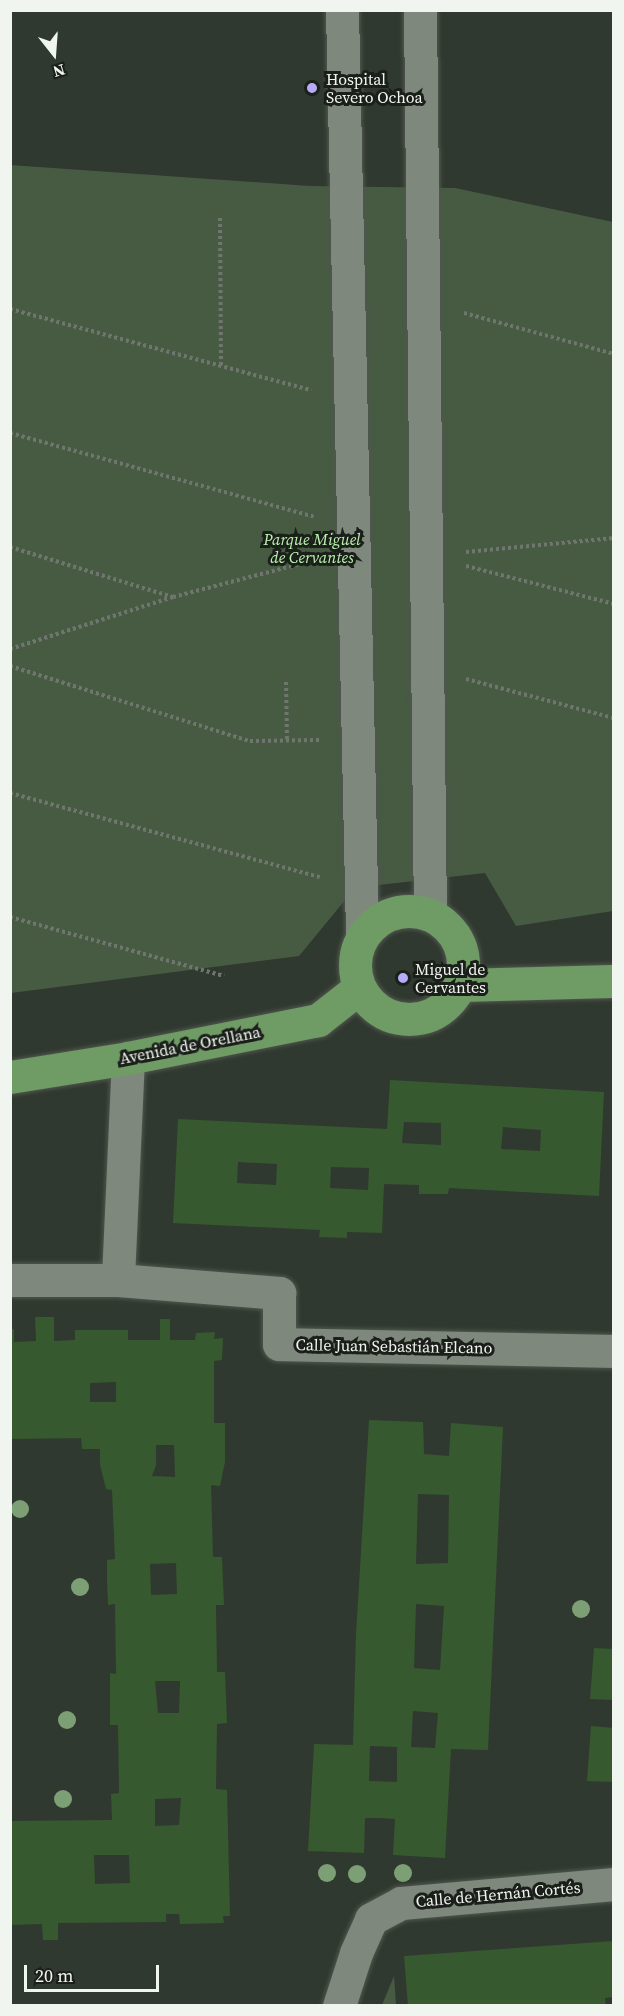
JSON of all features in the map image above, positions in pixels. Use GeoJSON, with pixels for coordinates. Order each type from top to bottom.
{"type":"FeatureCollection","features":[{"type":"Feature","properties":{"kind":"main road"},"geometry":{"type":"LineString","coordinates":[[407,910],[430,915],[441,921],[454,934],[462,950],[463,968],[459,985],[450,1001],[436,1012],[419,1018],[401,1019],[384,1013],[369,1003],[359,988],[354,970],[355,952],[362,936],[374,922],[390,913],[407,910]]}},
{"type":"Feature","properties":{"kind":"main road"},"geometry":{"type":"LineString","coordinates":[[459,985],[614,981]]}},
{"type":"Feature","properties":{"kind":"main road","name":"Avenida de Orellana"},"geometry":{"type":"LineString","coordinates":[[10,1077],[128,1058],[318,1020],[359,988]]}},
{"type":"Feature","properties":{"kind":"street"},"geometry":{"type":"LineString","coordinates":[[342,10],[362,936]]}},
{"type":"Feature","properties":{"kind":"street"},"geometry":{"type":"LineString","coordinates":[[420,10],[430,915]]}},
{"type":"Feature","properties":{"kind":"street"},"geometry":{"type":"LineString","coordinates":[[118,1280],[128,1058]]}},
{"type":"Feature","properties":{"kind":"street","name":"Calle Juan Sebastián Elcano"},"geometry":{"type":"LineString","coordinates":[[10,1281],[118,1280],[279,1293],[279,1344],[612,1351]]}},
{"type":"Feature","properties":{"kind":"street","name":"Calle de Hernán Cortés"},"geometry":{"type":"LineString","coordinates":[[339,2006],[356,1953],[371,1919],[401,1903],[614,1884]]}},
{"type":"Feature","properties":{"kind":"path"},"geometry":{"type":"LineString","coordinates":[[220,218],[220,366]]}},
{"type":"Feature","properties":{"kind":"path"},"geometry":{"type":"LineString","coordinates":[[423,302],[614,354]]}},
{"type":"Feature","properties":{"kind":"path"},"geometry":{"type":"LineString","coordinates":[[10,309],[315,392]]}},
{"type":"Feature","properties":{"kind":"path"},"geometry":{"type":"LineString","coordinates":[[10,434],[316,518]]}},
{"type":"Feature","properties":{"kind":"path"},"geometry":{"type":"LineString","coordinates":[[426,556],[614,538]]}},
{"type":"Feature","properties":{"kind":"path"},"geometry":{"type":"LineString","coordinates":[[10,547],[173,597]]}},
{"type":"Feature","properties":{"kind":"path"},"geometry":{"type":"LineString","coordinates":[[426,556],[614,604]]}},
{"type":"Feature","properties":{"kind":"path"},"geometry":{"type":"LineString","coordinates":[[10,649],[173,597],[318,559]]}},
{"type":"Feature","properties":{"kind":"path"},"geometry":{"type":"LineString","coordinates":[[10,666],[250,741],[321,740]]}},
{"type":"Feature","properties":{"kind":"path"},"geometry":{"type":"LineString","coordinates":[[427,668],[614,718]]}},
{"type":"Feature","properties":{"kind":"path"},"geometry":{"type":"LineString","coordinates":[[285,682],[287,740]]}},
{"type":"Feature","properties":{"kind":"path"},"geometry":{"type":"LineString","coordinates":[[10,793],[325,878]]}},
{"type":"Feature","properties":{"kind":"path"},"geometry":{"type":"LineString","coordinates":[[10,917],[224,976]]}},
{"type":"Feature","properties":{"kind":"green space","name":"Parque Miguel de Cervantes"},"geometry":{"type":"Polygon","coordinates":[[[10,165],[310,186],[455,188],[613,222],[613,911],[516,926],[485,873],[361,887],[355,888],[299,956],[11,993],[10,165]]]}},
{"type":"Feature","properties":{"kind":"green space"},"geometry":{"type":"Polygon","coordinates":[[[394,1976],[396,2005],[382,2005],[394,1976]]]}},
{"type":"Feature","properties":{"kind":"building"},"geometry":{"type":"Polygon","coordinates":[[[390,1080],[604,1092],[599,1196],[449,1188],[448,1194],[419,1194],[419,1185],[384,1184],[382,1233],[347,1232],[347,1238],[319,1237],[320,1230],[173,1223],[178,1119],[387,1129],[390,1080]],[[404,1122],[402,1143],[441,1145],[441,1123],[404,1122]],[[503,1127],[501,1149],[540,1151],[541,1130],[503,1127]],[[238,1162],[237,1183],[276,1185],[277,1164],[238,1162]],[[331,1167],[330,1188],[368,1190],[369,1168],[331,1167]]]}},
{"type":"Feature","properties":{"kind":"building"},"geometry":{"type":"Polygon","coordinates":[[[35,1317],[54,1317],[54,1341],[75,1340],[75,1330],[128,1330],[128,1340],[160,1340],[160,1319],[170,1319],[170,1340],[195,1340],[196,1333],[215,1332],[214,1339],[223,1338],[222,1360],[214,1361],[214,1423],[225,1423],[225,1462],[220,1486],[211,1485],[213,1557],[222,1557],[224,1605],[216,1605],[217,1672],[225,1672],[227,1723],[217,1724],[216,1789],[227,1790],[230,1916],[223,1916],[224,1923],[180,1924],[179,1914],[166,1914],[166,1922],[58,1923],[58,1940],[43,1940],[42,1924],[10,1925],[10,1821],[112,1820],[111,1794],[119,1793],[118,1725],[110,1725],[110,1673],[116,1674],[115,1604],[108,1605],[107,1581],[107,1560],[115,1559],[112,1490],[106,1489],[100,1465],[100,1449],[82,1449],[81,1438],[10,1439],[10,1329],[14,1329],[14,1342],[36,1341],[35,1317]],[[116,1382],[90,1383],[90,1402],[116,1402],[116,1382]],[[156,1445],[156,1465],[152,1476],[175,1477],[174,1445],[156,1445]],[[176,1563],[150,1564],[151,1595],[177,1594],[176,1563]],[[155,1681],[158,1713],[179,1713],[180,1681],[155,1681]],[[181,1798],[155,1799],[155,1826],[179,1825],[181,1798]],[[94,1855],[95,1884],[130,1883],[129,1855],[94,1855]]]}},
{"type":"Feature","properties":{"kind":"building"},"geometry":{"type":"Polygon","coordinates":[[[369,1420],[423,1422],[424,1454],[449,1456],[451,1423],[503,1427],[488,1750],[451,1749],[445,1858],[393,1855],[395,1819],[380,1818],[365,1818],[364,1853],[308,1851],[314,1744],[353,1745],[356,1634],[369,1420]],[[418,1494],[416,1564],[448,1563],[449,1495],[418,1494]],[[416,1604],[414,1668],[440,1670],[444,1606],[416,1604]],[[413,1711],[411,1747],[435,1748],[438,1713],[413,1711]],[[370,1746],[369,1781],[397,1782],[397,1747],[370,1746]]]}},
{"type":"Feature","properties":{"kind":"building"},"geometry":{"type":"Polygon","coordinates":[[[594,1648],[614,1649],[614,1700],[590,1699],[594,1648]]]}},
{"type":"Feature","properties":{"kind":"building"},"geometry":{"type":"Polygon","coordinates":[[[591,1726],[614,1728],[614,1782],[587,1781],[591,1726]]]}},
{"type":"Feature","properties":{"kind":"building"},"geometry":{"type":"Polygon","coordinates":[[[614,1941],[614,1997],[605,1998],[606,2006],[408,2006],[404,1956],[614,1941]]]}},
{"type":"Feature","properties":{"kind":"place","name":"Hospital Severo Ochoa"},"geometry":{"type":"Point","coordinates":[312,88]}},
{"type":"Feature","properties":{"kind":"place","name":"Miguel de Cervantes"},"geometry":{"type":"Point","coordinates":[403,978]}}]}
